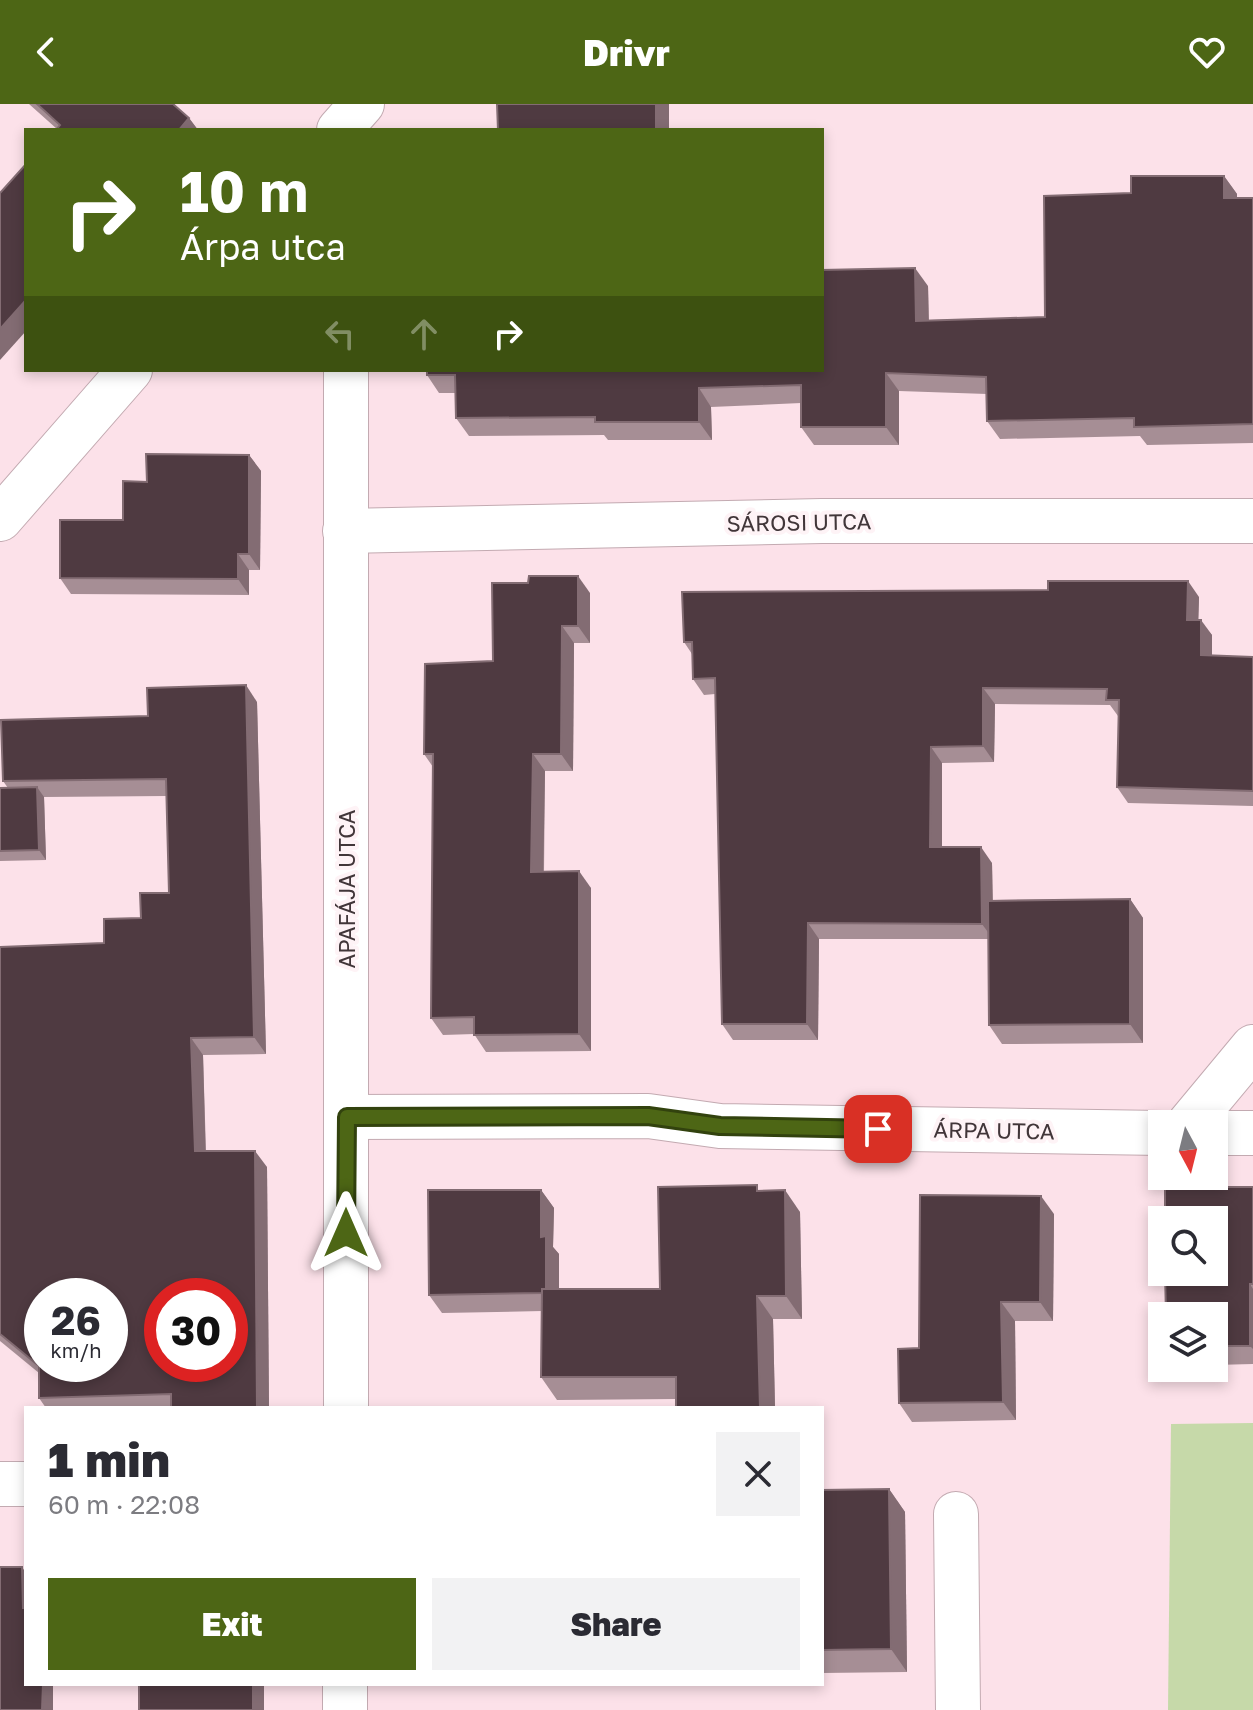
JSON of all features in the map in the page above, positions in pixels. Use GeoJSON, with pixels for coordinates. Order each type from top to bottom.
{"type":"FeatureCollection","features":[{"type":"Feature","properties":{"kind":"street"},"geometry":{"type":"LineString","coordinates":[[0,519],[128,372]]}},
{"type":"Feature","properties":{"kind":"street","name":"APAFÁJA UTCA"},"geometry":{"type":"LineString","coordinates":[[346,372],[346,1406]]}},
{"type":"Feature","properties":{"kind":"street","name":"SÁROSI UTCA"},"geometry":{"type":"LineString","coordinates":[[345,531],[822,521],[1253,521]]}},
{"type":"Feature","properties":{"kind":"street"},"geometry":{"type":"LineString","coordinates":[[1201,1110],[1253,1047]]}},
{"type":"Feature","properties":{"kind":"street","name":"ÁRPA UTCA"},"geometry":{"type":"LineString","coordinates":[[347,1117],[648,1116],[720,1126],[1148,1133]]}},
{"type":"Feature","properties":{"kind":"street"},"geometry":{"type":"LineString","coordinates":[[1228,1133],[1253,1133]]}},
{"type":"Feature","properties":{"kind":"street"},"geometry":{"type":"LineString","coordinates":[[0,1484],[24,1484]]}},
{"type":"Feature","properties":{"kind":"street"},"geometry":{"type":"LineString","coordinates":[[956,1514],[958,1710]]}},
{"type":"Feature","properties":{"kind":"street"},"geometry":{"type":"LineString","coordinates":[[345,1686],[345,1710]]}},
{"type":"Feature","properties":{"kind":"green space"},"geometry":{"type":"Polygon","coordinates":[[[1253,1423],[1253,1710],[1168,1710],[1171,1424],[1253,1423]]]}},
{"type":"Feature","properties":{"kind":"building"},"geometry":{"type":"Polygon","coordinates":[[[37,104],[173,104],[189,118],[181,128],[58,128],[60,125],[37,104]]]}},
{"type":"Feature","properties":{"kind":"building"},"geometry":{"type":"Polygon","coordinates":[[[497,104],[656,104],[656,128],[498,128],[497,104]]]}},
{"type":"Feature","properties":{"kind":"building"},"geometry":{"type":"Polygon","coordinates":[[[24,166],[24,302],[0,329],[0,193],[24,166]]]}},
{"type":"Feature","properties":{"kind":"building"},"geometry":{"type":"Polygon","coordinates":[[[1131,176],[1224,176],[1224,198],[1253,198],[1253,424],[1134,427],[1134,418],[987,421],[986,377],[886,373],[886,427],[801,427],[801,385],[699,388],[699,422],[595,422],[595,417],[456,418],[455,375],[427,375],[427,372],[824,372],[824,270],[915,268],[916,321],[1045,317],[1044,196],[1131,193],[1131,176]]]}},
{"type":"Feature","properties":{"kind":"building"},"geometry":{"type":"Polygon","coordinates":[[[146,454],[249,455],[249,554],[238,554],[238,579],[60,578],[60,520],[123,520],[123,481],[147,482],[146,454]]]}},
{"type":"Feature","properties":{"kind":"building"},"geometry":{"type":"Polygon","coordinates":[[[529,576],[578,576],[578,626],[562,626],[561,754],[533,754],[531,872],[579,871],[579,1034],[474,1035],[474,1017],[431,1018],[433,754],[424,754],[425,664],[493,661],[492,583],[528,583],[529,576]]]}},
{"type":"Feature","properties":{"kind":"building"},"geometry":{"type":"Polygon","coordinates":[[[1048,581],[1188,581],[1187,620],[1201,620],[1201,655],[1253,657],[1253,791],[1117,787],[1119,700],[1106,700],[1107,689],[983,688],[983,746],[931,747],[930,847],[981,847],[982,924],[808,923],[807,1024],[722,1024],[715,678],[693,679],[692,642],[684,642],[682,592],[1048,590],[1048,581]]]}},
{"type":"Feature","properties":{"kind":"building"},"geometry":{"type":"Polygon","coordinates":[[[246,685],[254,1037],[191,1038],[195,1151],[255,1151],[257,1406],[171,1406],[171,1394],[39,1398],[39,1382],[128,1382],[128,1278],[24,1278],[24,1354],[0,1334],[0,947],[104,943],[104,919],[141,918],[140,893],[169,893],[166,779],[3,781],[1,720],[148,716],[147,688],[246,685]]]}},
{"type":"Feature","properties":{"kind":"building"},"geometry":{"type":"Polygon","coordinates":[[[37,787],[39,850],[0,851],[0,788],[37,787]]]}},
{"type":"Feature","properties":{"kind":"building"},"geometry":{"type":"Polygon","coordinates":[[[1130,899],[1130,1024],[989,1025],[988,901],[1130,899]]]}},
{"type":"Feature","properties":{"kind":"building"},"geometry":{"type":"Polygon","coordinates":[[[757,1185],[757,1191],[785,1190],[786,1296],[757,1296],[760,1406],[676,1406],[676,1377],[541,1377],[542,1289],[660,1289],[658,1187],[757,1185]]]}},
{"type":"Feature","properties":{"kind":"building"},"geometry":{"type":"Polygon","coordinates":[[[1253,1187],[1250,1346],[1228,1346],[1228,1302],[1166,1302],[1165,1286],[1228,1286],[1228,1206],[1165,1206],[1165,1190],[1253,1187]]]}},
{"type":"Feature","properties":{"kind":"building"},"geometry":{"type":"Polygon","coordinates":[[[428,1190],[541,1190],[541,1237],[546,1236],[546,1289],[542,1289],[542,1293],[429,1295],[428,1190]]]}},
{"type":"Feature","properties":{"kind":"building"},"geometry":{"type":"Polygon","coordinates":[[[920,1195],[1041,1196],[1040,1302],[1001,1302],[1003,1402],[899,1403],[898,1349],[919,1348],[920,1195]]]}},
{"type":"Feature","properties":{"kind":"building"},"geometry":{"type":"Polygon","coordinates":[[[889,1489],[891,1649],[824,1650],[824,1490],[889,1489]]]}},
{"type":"Feature","properties":{"kind":"building"},"geometry":{"type":"Polygon","coordinates":[[[0,1567],[22,1567],[24,1686],[43,1686],[42,1710],[0,1710],[0,1567]]]}},
{"type":"Feature","properties":{"kind":"building"},"geometry":{"type":"Polygon","coordinates":[[[139,1686],[253,1686],[253,1710],[139,1710],[139,1686]]]}},
{"type":"Feature","properties":{"kind":"route"},"geometry":{"type":"LineString","coordinates":[[346,1233],[347,1117],[648,1116],[720,1126],[878,1129]]}}]}
